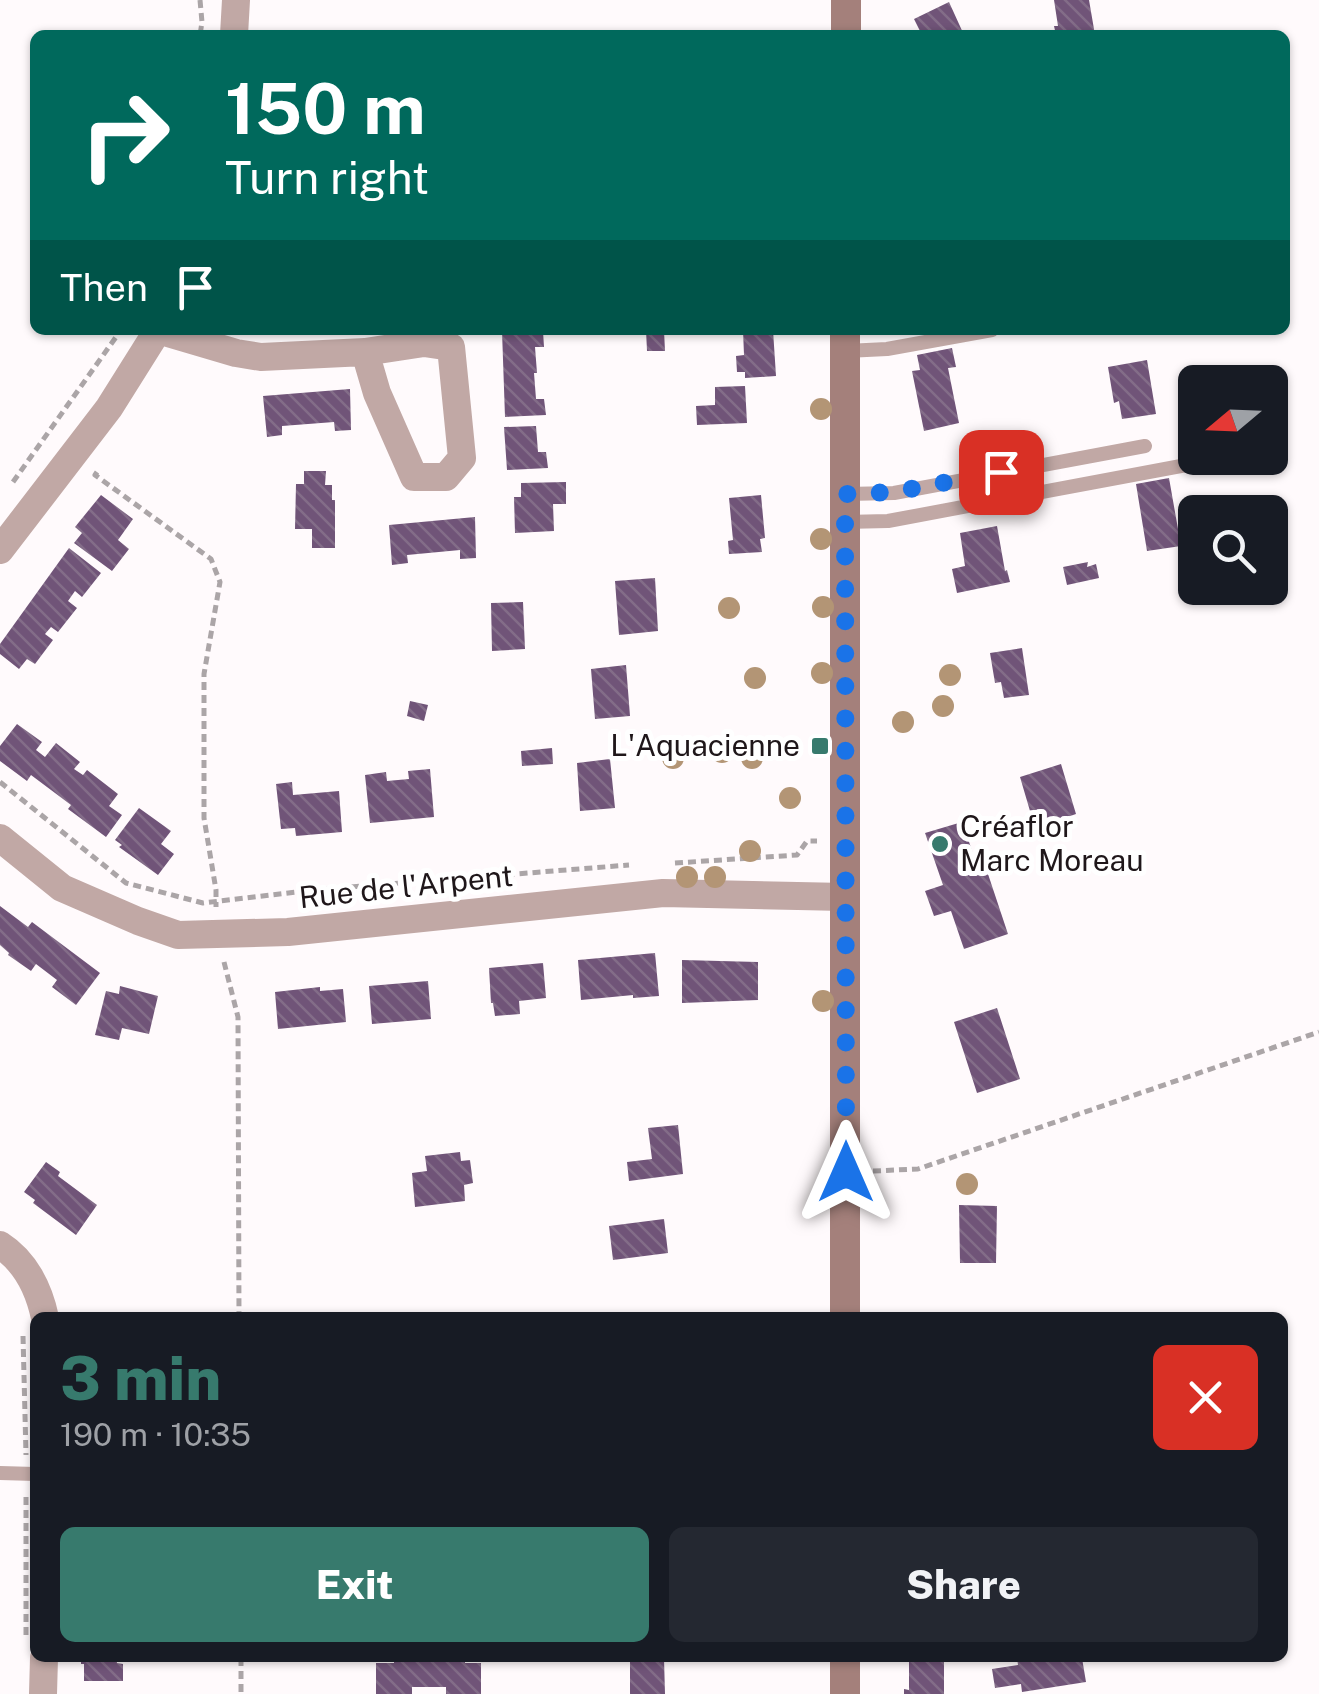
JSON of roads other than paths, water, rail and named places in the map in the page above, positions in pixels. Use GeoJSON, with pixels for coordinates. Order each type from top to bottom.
{"type":"FeatureCollection","features":[{"type":"Feature","properties":{"kind":"main road"},"geometry":{"type":"LineString","coordinates":[[846,0],[846,30]]}},
{"type":"Feature","properties":{"kind":"main road"},"geometry":{"type":"LineString","coordinates":[[845,340],[845,1312]]}},
{"type":"Feature","properties":{"kind":"main road"},"geometry":{"type":"LineString","coordinates":[[845,1662],[845,1694]]}},
{"type":"Feature","properties":{"kind":"street"},"geometry":{"type":"LineString","coordinates":[[234,30],[236,0]]}},
{"type":"Feature","properties":{"kind":"street"},"geometry":{"type":"LineString","coordinates":[[0,550],[109,408],[155,335]]}},
{"type":"Feature","properties":{"kind":"street"},"geometry":{"type":"LineString","coordinates":[[176,335],[262,357],[364,352],[424,343],[451,347],[462,458],[446,476],[414,477],[364,352]]}},
{"type":"Feature","properties":{"kind":"street","name":"Rue de l'Arpent"},"geometry":{"type":"LineString","coordinates":[[0,838],[62,888],[178,935],[288,932],[663,893],[844,897]]}},
{"type":"Feature","properties":{"kind":"street"},"geometry":{"type":"LineString","coordinates":[[0,1244],[14,1254],[40,1293],[44,1312]]}},
{"type":"Feature","properties":{"kind":"street"},"geometry":{"type":"LineString","coordinates":[[43,1694],[44,1662]]}},
{"type":"Feature","properties":{"kind":"lane"},"geometry":{"type":"LineString","coordinates":[[845,340],[887,349],[964,335]]}},
{"type":"Feature","properties":{"kind":"lane"},"geometry":{"type":"LineString","coordinates":[[845,508],[894,492],[1144,446]]}},
{"type":"Feature","properties":{"kind":"lane"},"geometry":{"type":"LineString","coordinates":[[845,508],[888,520],[1178,467]]}},
{"type":"Feature","properties":{"kind":"lane"},"geometry":{"type":"LineString","coordinates":[[0,1474],[30,1474]]}},
{"type":"Feature","properties":{"kind":"place","name":"L'Aquacienne"},"geometry":{"type":"Point","coordinates":[820,746]}},
{"type":"Feature","properties":{"kind":"place","name":"Créaflor Marc Moreau"},"geometry":{"type":"Point","coordinates":[940,844]}}]}
